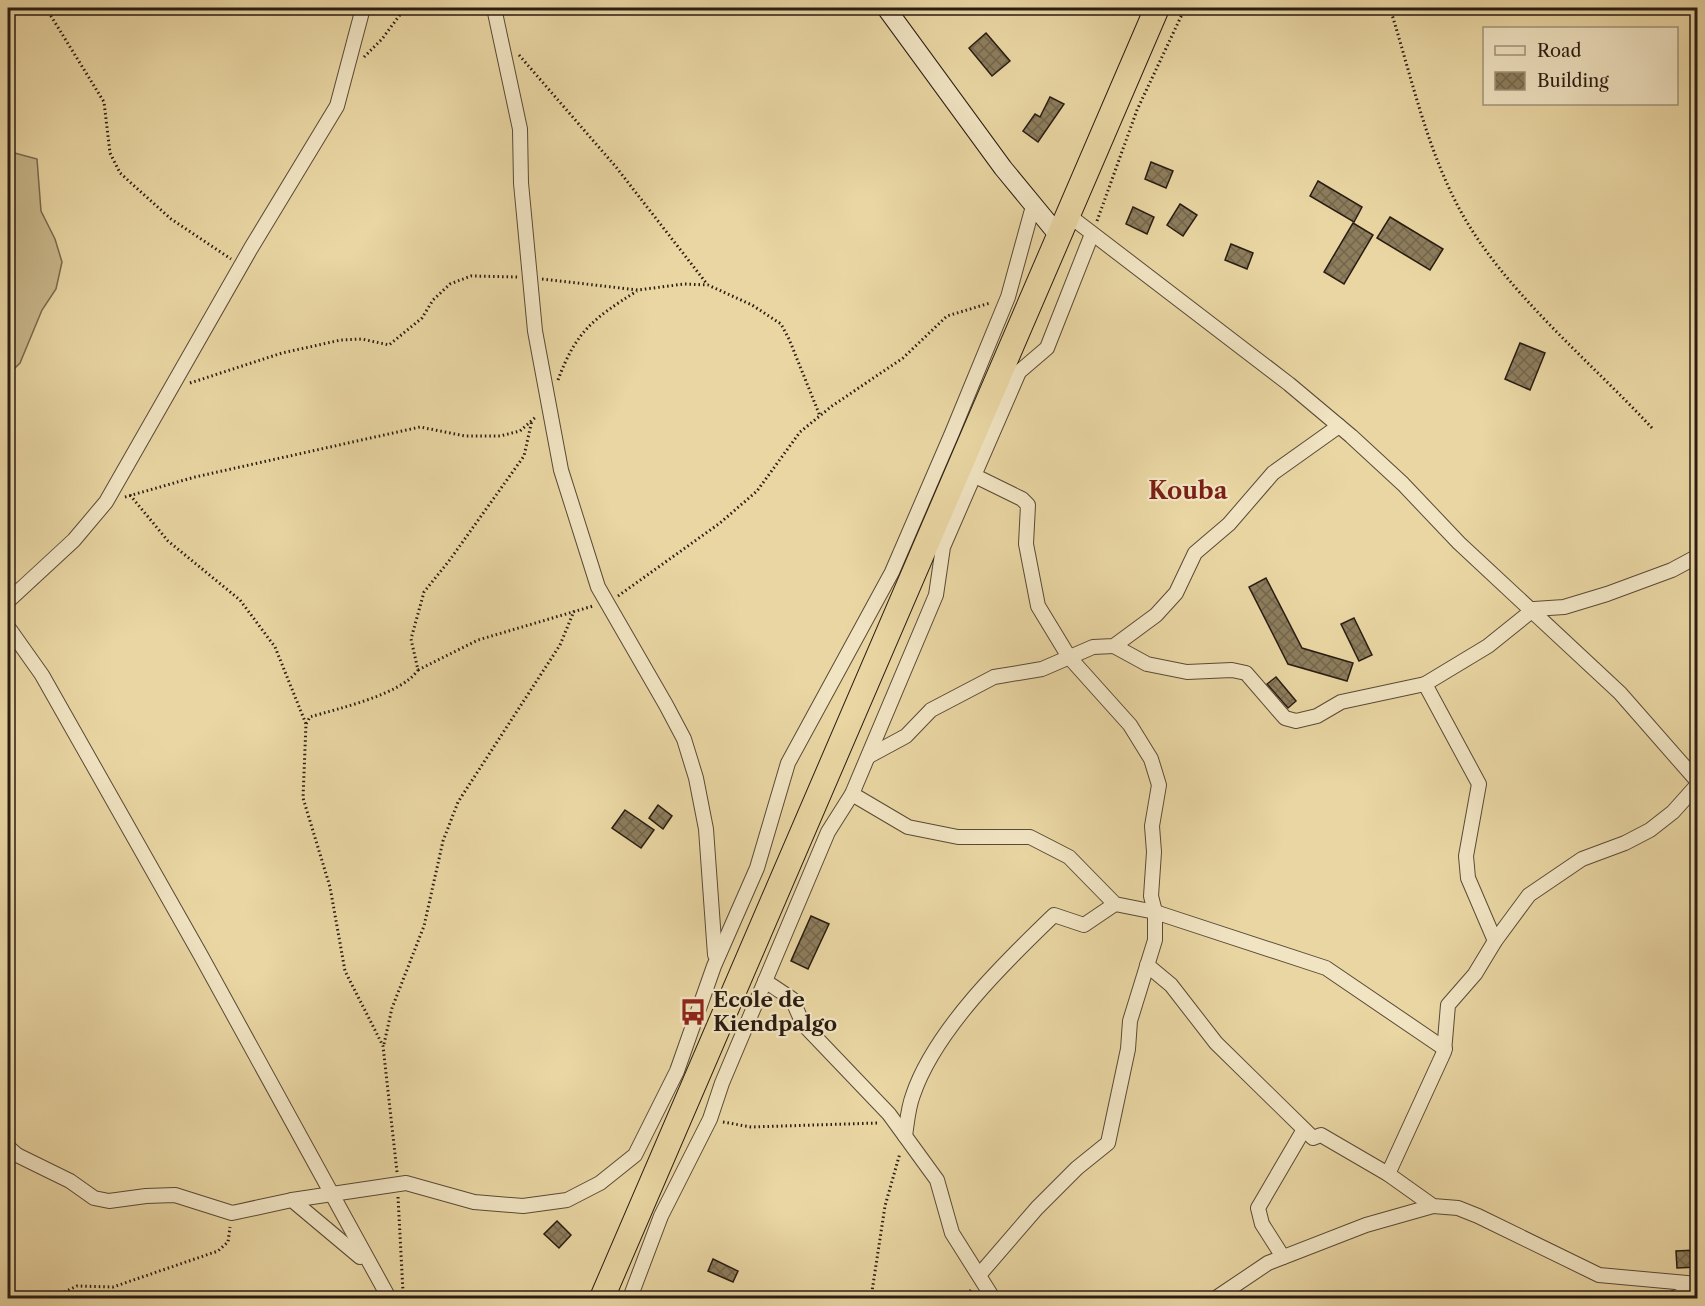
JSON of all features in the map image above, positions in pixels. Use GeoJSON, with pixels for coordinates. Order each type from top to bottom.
{"type":"FeatureCollection","features":[{"type":"Feature","properties":{"kind":"highway"},"geometry":{"type":"LineString","coordinates":[[602,1299],[966,472],[1063,225],[1157,8]]}},
{"type":"Feature","properties":{"kind":"street"},"geometry":{"type":"LineString","coordinates":[[8,601],[74,540],[106,502],[241,266],[337,106],[363,8]]}},
{"type":"Feature","properties":{"kind":"street"},"geometry":{"type":"LineString","coordinates":[[494,8],[520,129],[521,183],[536,331],[561,470],[598,587],[684,739],[696,778],[706,829],[716,940],[714,966]]}},
{"type":"Feature","properties":{"kind":"street"},"geometry":{"type":"LineString","coordinates":[[886,8],[1003,168],[1034,206],[1063,225],[1092,234],[1339,426],[1403,484],[1467,550],[1533,609],[1620,693],[1698,783],[1673,812],[1650,830],[1625,843],[1582,859],[1528,895],[1475,974],[1448,1005],[1444,1049],[1388,1174]]}},
{"type":"Feature","properties":{"kind":"street"},"geometry":{"type":"LineString","coordinates":[[8,1147],[17,1155],[70,1181],[94,1198],[109,1201],[175,1195],[232,1214],[291,1200],[406,1183],[474,1202],[523,1206],[567,1200],[600,1183],[635,1155],[677,1071],[714,966],[757,868],[788,764],[892,572],[1008,297],[1034,206]]}},
{"type":"Feature","properties":{"kind":"street"},"geometry":{"type":"LineString","coordinates":[[630,1299],[661,1216],[710,1119],[722,1083],[828,832],[852,794],[936,595],[943,547],[966,472],[1019,372],[1047,348],[1092,234]]}},
{"type":"Feature","properties":{"kind":"street"},"geometry":{"type":"LineString","coordinates":[[1114,646],[1156,615],[1176,593],[1195,553],[1229,524],[1273,473],[1339,426]]}},
{"type":"Feature","properties":{"kind":"street"},"geometry":{"type":"LineString","coordinates":[[966,472],[1022,499],[1028,506],[1026,544],[1038,606],[1069,657],[1130,725],[1151,759],[1159,785],[1152,826],[1154,852],[1151,896],[1155,912],[1155,940],[1130,1021],[1126,1060],[1108,1143],[1077,1168],[1037,1208],[980,1274]]}},
{"type":"Feature","properties":{"kind":"street"},"geometry":{"type":"LineString","coordinates":[[868,756],[906,736],[930,710],[994,677],[1042,669],[1093,647],[1114,646],[1147,664],[1187,672],[1232,670],[1245,673],[1285,718],[1296,722],[1317,716],[1341,702],[1425,684],[1488,646],[1533,609],[1564,607],[1607,594],[1672,570],[1698,556]]}},
{"type":"Feature","properties":{"kind":"street"},"geometry":{"type":"LineString","coordinates":[[8,627],[42,675],[200,954],[368,1265],[389,1299]]}},
{"type":"Feature","properties":{"kind":"street"},"geometry":{"type":"LineString","coordinates":[[1425,684],[1479,784],[1466,856],[1468,878],[1495,941]]}},
{"type":"Feature","properties":{"kind":"street"},"geometry":{"type":"LineString","coordinates":[[852,794],[908,827],[958,837],[1030,837],[1070,856],[1115,904],[1155,912],[1326,968],[1444,1049]]}},
{"type":"Feature","properties":{"kind":"street"},"geometry":{"type":"LineString","coordinates":[[905,1136],[912,1095],[930,1058],[960,1016],[1013,954],[1054,915],[1084,925],[1115,904]]}},
{"type":"Feature","properties":{"kind":"street"},"geometry":{"type":"LineString","coordinates":[[1147,965],[1171,985],[1216,1043],[1303,1131],[1313,1138],[1321,1135],[1388,1174],[1433,1206]]}},
{"type":"Feature","properties":{"kind":"street"},"geometry":{"type":"LineString","coordinates":[[765,981],[792,999],[803,1024],[896,1124],[937,1180],[952,1233],[980,1274],[993,1299]]}},
{"type":"Feature","properties":{"kind":"street"},"geometry":{"type":"LineString","coordinates":[[1283,1257],[1262,1224],[1258,1208],[1303,1131]]}},
{"type":"Feature","properties":{"kind":"street"},"geometry":{"type":"LineString","coordinates":[[291,1200],[368,1265]]}},
{"type":"Feature","properties":{"kind":"street"},"geometry":{"type":"LineString","coordinates":[[1216,1299],[1268,1263],[1366,1225],[1433,1206],[1458,1208],[1478,1216],[1599,1275],[1698,1286]]}},
{"type":"Feature","properties":{"kind":"street"},"geometry":{"type":"LineString","coordinates":[[1674,1299],[1698,1286]]}},
{"type":"Feature","properties":{"kind":"path"},"geometry":{"type":"LineString","coordinates":[[46,8],[104,102],[110,153],[120,173],[171,219],[241,266]]}},
{"type":"Feature","properties":{"kind":"path"},"geometry":{"type":"LineString","coordinates":[[347,74],[382,39],[405,8]]}},
{"type":"Feature","properties":{"kind":"path"},"geometry":{"type":"LineString","coordinates":[[1092,234],[1137,110],[1185,8]]}},
{"type":"Feature","properties":{"kind":"path"},"geometry":{"type":"LineString","coordinates":[[1390,8],[1437,163],[1460,211],[1494,260],[1540,314],[1652,428]]}},
{"type":"Feature","properties":{"kind":"path"},"geometry":{"type":"LineString","coordinates":[[515,46],[616,167],[708,285]]}},
{"type":"Feature","properties":{"kind":"path"},"geometry":{"type":"LineString","coordinates":[[106,502],[195,477],[420,426],[465,436],[500,436],[520,431],[549,406],[573,343],[602,313],[638,290]]}},
{"type":"Feature","properties":{"kind":"path"},"geometry":{"type":"LineString","coordinates":[[306,724],[310,717],[376,696],[412,678],[418,670],[478,640],[607,603],[658,568],[758,491],[800,432],[832,406],[903,358],[947,316],[1008,297]]}},
{"type":"Feature","properties":{"kind":"path"},"geometry":{"type":"LineString","coordinates":[[418,670],[411,639],[424,592],[524,456],[532,420]]}},
{"type":"Feature","properties":{"kind":"path"},"geometry":{"type":"LineString","coordinates":[[130,495],[168,541],[240,600],[275,647],[306,724],[303,798],[330,887],[345,971],[383,1046]]}},
{"type":"Feature","properties":{"kind":"path"},"geometry":{"type":"LineString","coordinates":[[403,1299],[398,1184],[383,1046],[392,1008],[424,926],[443,841],[458,802],[560,645],[574,611]]}},
{"type":"Feature","properties":{"kind":"path"},"geometry":{"type":"LineString","coordinates":[[710,1119],[751,1127],[896,1124]]}},
{"type":"Feature","properties":{"kind":"path"},"geometry":{"type":"LineString","coordinates":[[871,1299],[885,1206],[905,1136]]}},
{"type":"Feature","properties":{"kind":"path"},"geometry":{"type":"LineString","coordinates":[[52,1299],[77,1286],[113,1287],[218,1251],[228,1242],[232,1214]]}},
{"type":"Feature","properties":{"kind":"shaded area"},"geometry":{"type":"Polygon","coordinates":[[[8,153],[37,159],[41,211],[55,239],[62,262],[56,289],[42,310],[20,363],[9,374],[8,153]]]}},
{"type":"Feature","properties":{"kind":"building"},"geometry":{"type":"Polygon","coordinates":[[[986,33],[1010,61],[992,76],[969,48],[986,33]]]}},
{"type":"Feature","properties":{"kind":"building"},"geometry":{"type":"Polygon","coordinates":[[[1050,97],[1064,104],[1038,142],[1023,131],[1035,114],[1040,117],[1050,97]]]}},
{"type":"Feature","properties":{"kind":"building"},"geometry":{"type":"Polygon","coordinates":[[[1151,162],[1173,171],[1166,188],[1145,179],[1151,162]]]}},
{"type":"Feature","properties":{"kind":"building"},"geometry":{"type":"Polygon","coordinates":[[[1318,181],[1362,207],[1354,222],[1310,196],[1318,181]]]}},
{"type":"Feature","properties":{"kind":"building"},"geometry":{"type":"Polygon","coordinates":[[[1180,204],[1197,215],[1183,236],[1167,225],[1180,204]]]}},
{"type":"Feature","properties":{"kind":"building"},"geometry":{"type":"Polygon","coordinates":[[[1133,207],[1154,217],[1147,234],[1126,224],[1133,207]]]}},
{"type":"Feature","properties":{"kind":"building"},"geometry":{"type":"Polygon","coordinates":[[[1390,217],[1443,249],[1430,270],[1377,238],[1390,217]]]}},
{"type":"Feature","properties":{"kind":"building"},"geometry":{"type":"Polygon","coordinates":[[[1353,223],[1373,235],[1344,284],[1324,272],[1353,223]]]}},
{"type":"Feature","properties":{"kind":"building"},"geometry":{"type":"Polygon","coordinates":[[[1231,244],[1253,253],[1247,269],[1225,260],[1231,244]]]}},
{"type":"Feature","properties":{"kind":"building"},"geometry":{"type":"Polygon","coordinates":[[[1520,343],[1545,353],[1530,390],[1505,379],[1520,343]]]}},
{"type":"Feature","properties":{"kind":"building"},"geometry":{"type":"Polygon","coordinates":[[[1266,578],[1302,648],[1353,663],[1347,681],[1288,664],[1249,587],[1266,578]]]}},
{"type":"Feature","properties":{"kind":"building"},"geometry":{"type":"Polygon","coordinates":[[[1354,618],[1372,655],[1359,661],[1341,624],[1354,618]]]}},
{"type":"Feature","properties":{"kind":"building"},"geometry":{"type":"Polygon","coordinates":[[[1276,677],[1296,701],[1288,708],[1267,684],[1276,677]]]}},
{"type":"Feature","properties":{"kind":"building"},"geometry":{"type":"Polygon","coordinates":[[[658,805],[672,816],[663,829],[649,818],[658,805]]]}},
{"type":"Feature","properties":{"kind":"building"},"geometry":{"type":"Polygon","coordinates":[[[625,810],[654,830],[641,848],[612,828],[625,810]]]}},
{"type":"Feature","properties":{"kind":"building"},"geometry":{"type":"Polygon","coordinates":[[[811,916],[829,924],[808,969],[791,961],[811,916]]]}},
{"type":"Feature","properties":{"kind":"building"},"geometry":{"type":"Polygon","coordinates":[[[557,1221],[571,1235],[559,1248],[544,1234],[557,1221]]]}},
{"type":"Feature","properties":{"kind":"building"},"geometry":{"type":"Polygon","coordinates":[[[1697,1250],[1698,1267],[1677,1268],[1676,1251],[1697,1250]]]}},
{"type":"Feature","properties":{"kind":"building"},"geometry":{"type":"Polygon","coordinates":[[[713,1259],[738,1271],[733,1282],[708,1271],[713,1259]]]}},
{"type":"Feature","properties":{"kind":"place","name":"Ecole de Kiendpalgo"},"geometry":{"type":"Point","coordinates":[693,1012]}},
{"type":"Feature","properties":{"kind":"district","name":"Kouba"},"geometry":{"type":"Point","coordinates":[1188,491]}}]}
